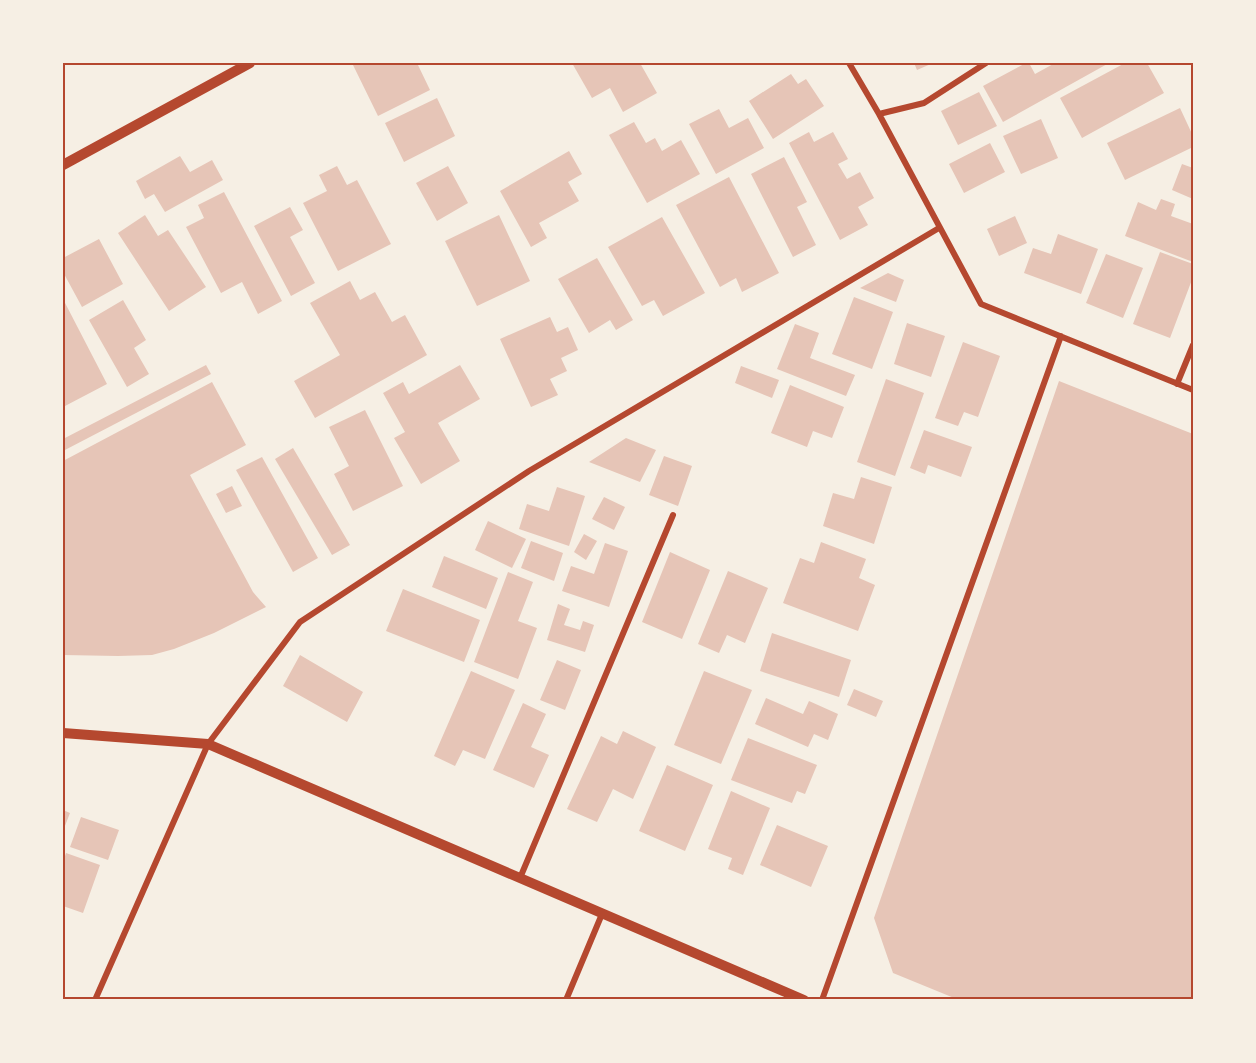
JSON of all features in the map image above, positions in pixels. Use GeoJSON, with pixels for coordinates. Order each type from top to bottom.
{"type":"FeatureCollection","features":[{"type":"Feature","properties":{"kind":"street"},"geometry":{"type":"LineString","coordinates":[[63,165],[250,63]]}},
{"type":"Feature","properties":{"kind":"street"},"geometry":{"type":"LineString","coordinates":[[849,63],[879,114],[981,304],[1193,390]]}},
{"type":"Feature","properties":{"kind":"street"},"geometry":{"type":"LineString","coordinates":[[879,114],[924,103],[986,63]]}},
{"type":"Feature","properties":{"kind":"street"},"geometry":{"type":"LineString","coordinates":[[95,1000],[208,744],[300,622],[529,471],[939,228]]}},
{"type":"Feature","properties":{"kind":"street"},"geometry":{"type":"LineString","coordinates":[[822,1000],[1061,336]]}},
{"type":"Feature","properties":{"kind":"street"},"geometry":{"type":"LineString","coordinates":[[1177,384],[1193,345]]}},
{"type":"Feature","properties":{"kind":"street"},"geometry":{"type":"LineString","coordinates":[[520,878],[673,515]]}},
{"type":"Feature","properties":{"kind":"street"},"geometry":{"type":"LineString","coordinates":[[63,733],[208,744],[804,1000]]}},
{"type":"Feature","properties":{"kind":"street"},"geometry":{"type":"LineString","coordinates":[[566,1000],[602,914]]}},
{"type":"Feature","properties":{"kind":"building"},"geometry":{"type":"Polygon","coordinates":[[[358,63],[417,63],[430,90],[378,116],[353,65],[358,63]]]}},
{"type":"Feature","properties":{"kind":"building"},"geometry":{"type":"Polygon","coordinates":[[[572,63],[640,63],[657,93],[623,112],[610,88],[592,98],[572,63]]]}},
{"type":"Feature","properties":{"kind":"building"},"geometry":{"type":"Polygon","coordinates":[[[914,63],[933,63],[917,70],[914,63]]]}},
{"type":"Feature","properties":{"kind":"building"},"geometry":{"type":"Polygon","coordinates":[[[1029,63],[1035,74],[1055,63],[1109,63],[1003,122],[983,86],[1029,63]]]}},
{"type":"Feature","properties":{"kind":"building"},"geometry":{"type":"Polygon","coordinates":[[[1125,63],[1147,63],[1164,93],[1082,138],[1060,98],[1125,63]]]}},
{"type":"Feature","properties":{"kind":"building"},"geometry":{"type":"Polygon","coordinates":[[[791,74],[798,84],[806,79],[824,106],[773,139],[749,101],[791,74]]]}},
{"type":"Feature","properties":{"kind":"building"},"geometry":{"type":"Polygon","coordinates":[[[979,92],[997,126],[958,145],[941,111],[979,92]]]}},
{"type":"Feature","properties":{"kind":"building"},"geometry":{"type":"Polygon","coordinates":[[[437,98],[455,136],[404,162],[385,123],[437,98]]]}},
{"type":"Feature","properties":{"kind":"building"},"geometry":{"type":"Polygon","coordinates":[[[1180,108],[1193,136],[1193,147],[1125,180],[1107,143],[1180,108]]]}},
{"type":"Feature","properties":{"kind":"building"},"geometry":{"type":"Polygon","coordinates":[[[719,109],[729,128],[748,118],[764,148],[716,174],[689,124],[719,109]]]}},
{"type":"Feature","properties":{"kind":"building"},"geometry":{"type":"Polygon","coordinates":[[[1041,119],[1058,158],[1021,174],[1003,136],[1041,119]]]}},
{"type":"Feature","properties":{"kind":"building"},"geometry":{"type":"Polygon","coordinates":[[[634,122],[646,143],[655,138],[662,151],[681,140],[700,174],[647,203],[609,135],[634,122]]]}},
{"type":"Feature","properties":{"kind":"building"},"geometry":{"type":"Polygon","coordinates":[[[809,132],[814,142],[833,132],[848,159],[838,164],[847,179],[860,172],[874,198],[858,207],[868,225],[840,240],[789,143],[809,132]]]}},
{"type":"Feature","properties":{"kind":"building"},"geometry":{"type":"Polygon","coordinates":[[[990,143],[1005,172],[964,193],[949,164],[990,143]]]}},
{"type":"Feature","properties":{"kind":"building"},"geometry":{"type":"Polygon","coordinates":[[[569,151],[582,174],[568,182],[579,201],[539,223],[547,238],[531,247],[500,191],[569,151]]]}},
{"type":"Feature","properties":{"kind":"building"},"geometry":{"type":"Polygon","coordinates":[[[180,156],[190,172],[212,160],[223,180],[165,212],[154,194],[145,199],[136,181],[180,156]]]}},
{"type":"Feature","properties":{"kind":"building"},"geometry":{"type":"Polygon","coordinates":[[[784,157],[807,202],[797,207],[816,245],[793,257],[751,174],[784,157]]]}},
{"type":"Feature","properties":{"kind":"building"},"geometry":{"type":"Polygon","coordinates":[[[1182,164],[1193,168],[1193,199],[1172,190],[1182,164]]]}},
{"type":"Feature","properties":{"kind":"building"},"geometry":{"type":"Polygon","coordinates":[[[337,166],[347,185],[357,180],[391,244],[338,271],[303,203],[327,191],[319,175],[337,166]]]}},
{"type":"Feature","properties":{"kind":"building"},"geometry":{"type":"Polygon","coordinates":[[[448,166],[468,203],[437,221],[416,183],[448,166]]]}},
{"type":"Feature","properties":{"kind":"building"},"geometry":{"type":"Polygon","coordinates":[[[729,177],[779,273],[742,292],[736,278],[720,287],[676,205],[729,177]]]}},
{"type":"Feature","properties":{"kind":"building"},"geometry":{"type":"Polygon","coordinates":[[[224,192],[282,301],[258,314],[242,282],[221,293],[186,227],[204,218],[198,205],[224,192]]]}},
{"type":"Feature","properties":{"kind":"building"},"geometry":{"type":"Polygon","coordinates":[[[1161,199],[1175,204],[1171,216],[1193,224],[1193,262],[1125,236],[1138,202],[1156,210],[1161,199]]]}},
{"type":"Feature","properties":{"kind":"building"},"geometry":{"type":"Polygon","coordinates":[[[290,207],[303,230],[290,237],[315,283],[291,296],[254,226],[290,207]]]}},
{"type":"Feature","properties":{"kind":"building"},"geometry":{"type":"Polygon","coordinates":[[[145,215],[158,236],[168,230],[206,287],[169,311],[118,233],[145,215]]]}},
{"type":"Feature","properties":{"kind":"building"},"geometry":{"type":"Polygon","coordinates":[[[499,215],[530,281],[477,306],[445,241],[499,215]]]}},
{"type":"Feature","properties":{"kind":"building"},"geometry":{"type":"Polygon","coordinates":[[[1015,216],[1027,243],[999,256],[987,229],[1015,216]]]}},
{"type":"Feature","properties":{"kind":"building"},"geometry":{"type":"Polygon","coordinates":[[[662,217],[705,293],[663,316],[654,300],[642,306],[608,247],[662,217]]]}},
{"type":"Feature","properties":{"kind":"building"},"geometry":{"type":"Polygon","coordinates":[[[1058,234],[1098,249],[1081,294],[1024,273],[1033,248],[1051,254],[1058,234]]]}},
{"type":"Feature","properties":{"kind":"building"},"geometry":{"type":"Polygon","coordinates":[[[99,239],[123,284],[82,307],[63,272],[63,258],[99,239]]]}},
{"type":"Feature","properties":{"kind":"building"},"geometry":{"type":"Polygon","coordinates":[[[1160,252],[1193,264],[1193,277],[1170,338],[1133,324],[1160,252]]]}},
{"type":"Feature","properties":{"kind":"building"},"geometry":{"type":"Polygon","coordinates":[[[1106,254],[1143,268],[1123,318],[1086,303],[1106,254]]]}},
{"type":"Feature","properties":{"kind":"building"},"geometry":{"type":"Polygon","coordinates":[[[597,258],[633,320],[616,330],[610,320],[589,333],[558,279],[597,258]]]}},
{"type":"Feature","properties":{"kind":"building"},"geometry":{"type":"Polygon","coordinates":[[[888,273],[904,280],[896,302],[860,288],[888,273]]]}},
{"type":"Feature","properties":{"kind":"building"},"geometry":{"type":"Polygon","coordinates":[[[350,281],[360,300],[375,292],[392,322],[405,315],[427,355],[315,418],[294,381],[340,355],[310,303],[350,281]]]}},
{"type":"Feature","properties":{"kind":"building"},"geometry":{"type":"Polygon","coordinates":[[[854,297],[893,312],[872,369],[832,354],[854,297]]]}},
{"type":"Feature","properties":{"kind":"building"},"geometry":{"type":"Polygon","coordinates":[[[63,299],[107,384],[65,406],[63,403],[63,299]]]}},
{"type":"Feature","properties":{"kind":"building"},"geometry":{"type":"Polygon","coordinates":[[[123,300],[146,340],[134,348],[149,374],[127,387],[89,320],[123,300]]]}},
{"type":"Feature","properties":{"kind":"building"},"geometry":{"type":"Polygon","coordinates":[[[550,317],[557,332],[568,327],[578,350],[561,358],[567,371],[550,379],[558,395],[531,407],[500,339],[550,317]]]}},
{"type":"Feature","properties":{"kind":"building"},"geometry":{"type":"Polygon","coordinates":[[[907,323],[945,336],[931,377],[894,364],[907,323]]]}},
{"type":"Feature","properties":{"kind":"building"},"geometry":{"type":"Polygon","coordinates":[[[795,324],[819,333],[810,358],[855,375],[846,396],[777,369],[795,324]]]}},
{"type":"Feature","properties":{"kind":"building"},"geometry":{"type":"Polygon","coordinates":[[[963,342],[1000,356],[978,417],[964,412],[958,426],[935,418],[963,342]]]}},
{"type":"Feature","properties":{"kind":"building"},"geometry":{"type":"Polygon","coordinates":[[[206,365],[211,374],[63,451],[63,439],[206,365]]]}},
{"type":"Feature","properties":{"kind":"building"},"geometry":{"type":"Polygon","coordinates":[[[460,365],[480,399],[438,423],[460,461],[421,484],[394,438],[405,432],[383,393],[403,382],[409,394],[460,365]]]}},
{"type":"Feature","properties":{"kind":"building"},"geometry":{"type":"Polygon","coordinates":[[[741,366],[779,380],[772,398],[735,383],[741,366]]]}},
{"type":"Feature","properties":{"kind":"building"},"geometry":{"type":"Polygon","coordinates":[[[886,379],[924,393],[895,476],[857,462],[886,379]]]}},
{"type":"Feature","properties":{"kind":"building"},"geometry":{"type":"Polygon","coordinates":[[[1059,381],[1193,434],[1193,1000],[959,1000],[893,973],[874,918],[1059,381]]]}},
{"type":"Feature","properties":{"kind":"building"},"geometry":{"type":"Polygon","coordinates":[[[212,382],[246,445],[190,475],[253,592],[266,607],[214,633],[152,655],[63,655],[63,461],[212,382]]]}},
{"type":"Feature","properties":{"kind":"building"},"geometry":{"type":"Polygon","coordinates":[[[790,385],[844,407],[832,438],[813,431],[807,447],[771,433],[790,385]]]}},
{"type":"Feature","properties":{"kind":"building"},"geometry":{"type":"Polygon","coordinates":[[[365,410],[403,486],[353,511],[334,474],[349,466],[329,427],[365,410]]]}},
{"type":"Feature","properties":{"kind":"building"},"geometry":{"type":"Polygon","coordinates":[[[924,430],[972,447],[961,477],[928,465],[925,474],[910,468],[924,430]]]}},
{"type":"Feature","properties":{"kind":"building"},"geometry":{"type":"Polygon","coordinates":[[[626,438],[656,450],[640,482],[589,462],[626,438]]]}},
{"type":"Feature","properties":{"kind":"building"},"geometry":{"type":"Polygon","coordinates":[[[293,448],[350,545],[332,555],[275,459],[293,448]]]}},
{"type":"Feature","properties":{"kind":"building"},"geometry":{"type":"Polygon","coordinates":[[[664,456],[692,466],[678,506],[649,495],[664,456]]]}},
{"type":"Feature","properties":{"kind":"building"},"geometry":{"type":"Polygon","coordinates":[[[262,457],[318,558],[293,572],[236,470],[262,457]]]}},
{"type":"Feature","properties":{"kind":"building"},"geometry":{"type":"Polygon","coordinates":[[[861,477],[892,487],[874,544],[823,526],[833,493],[854,499],[861,477]]]}},
{"type":"Feature","properties":{"kind":"building"},"geometry":{"type":"Polygon","coordinates":[[[232,486],[242,506],[226,513],[216,494],[232,486]]]}},
{"type":"Feature","properties":{"kind":"building"},"geometry":{"type":"Polygon","coordinates":[[[557,487],[585,496],[569,546],[519,529],[527,504],[549,511],[557,487]]]}},
{"type":"Feature","properties":{"kind":"building"},"geometry":{"type":"Polygon","coordinates":[[[604,497],[625,507],[614,530],[592,519],[604,497]]]}},
{"type":"Feature","properties":{"kind":"building"},"geometry":{"type":"Polygon","coordinates":[[[488,521],[526,539],[512,568],[475,550],[488,521]]]}},
{"type":"Feature","properties":{"kind":"building"},"geometry":{"type":"Polygon","coordinates":[[[584,534],[597,541],[586,560],[574,552],[584,534]]]}},
{"type":"Feature","properties":{"kind":"building"},"geometry":{"type":"Polygon","coordinates":[[[531,541],[563,553],[554,581],[521,568],[531,541]]]}},
{"type":"Feature","properties":{"kind":"building"},"geometry":{"type":"Polygon","coordinates":[[[821,542],[866,559],[859,578],[875,585],[858,631],[783,603],[800,558],[814,563],[821,542]]]}},
{"type":"Feature","properties":{"kind":"building"},"geometry":{"type":"Polygon","coordinates":[[[605,543],[628,551],[609,607],[562,591],[571,566],[594,574],[605,543]]]}},
{"type":"Feature","properties":{"kind":"building"},"geometry":{"type":"Polygon","coordinates":[[[670,552],[710,570],[682,639],[642,622],[670,552]]]}},
{"type":"Feature","properties":{"kind":"building"},"geometry":{"type":"Polygon","coordinates":[[[444,556],[498,578],[486,609],[432,587],[444,556]]]}},
{"type":"Feature","properties":{"kind":"building"},"geometry":{"type":"Polygon","coordinates":[[[728,571],[768,588],[745,643],[727,635],[719,653],[698,644],[728,571]]]}},
{"type":"Feature","properties":{"kind":"building"},"geometry":{"type":"Polygon","coordinates":[[[508,572],[533,582],[518,621],[537,628],[518,679],[474,662],[508,572]]]}},
{"type":"Feature","properties":{"kind":"building"},"geometry":{"type":"Polygon","coordinates":[[[403,589],[480,620],[464,662],[386,631],[403,589]]]}},
{"type":"Feature","properties":{"kind":"building"},"geometry":{"type":"Polygon","coordinates":[[[558,604],[570,609],[564,625],[580,630],[583,621],[594,625],[585,652],[547,640],[558,604]]]}},
{"type":"Feature","properties":{"kind":"building"},"geometry":{"type":"Polygon","coordinates":[[[772,633],[851,660],[839,697],[760,671],[772,633]]]}},
{"type":"Feature","properties":{"kind":"building"},"geometry":{"type":"Polygon","coordinates":[[[300,655],[363,692],[347,722],[283,686],[300,655]]]}},
{"type":"Feature","properties":{"kind":"building"},"geometry":{"type":"Polygon","coordinates":[[[557,660],[581,670],[565,710],[540,700],[557,660]]]}},
{"type":"Feature","properties":{"kind":"building"},"geometry":{"type":"Polygon","coordinates":[[[471,671],[515,690],[485,759],[463,750],[455,766],[434,756],[471,671]]]}},
{"type":"Feature","properties":{"kind":"building"},"geometry":{"type":"Polygon","coordinates":[[[704,671],[752,690],[721,764],[674,745],[704,671]]]}},
{"type":"Feature","properties":{"kind":"building"},"geometry":{"type":"Polygon","coordinates":[[[854,689],[883,701],[876,717],[847,705],[854,689]]]}},
{"type":"Feature","properties":{"kind":"building"},"geometry":{"type":"Polygon","coordinates":[[[766,698],[803,714],[809,701],[838,714],[828,740],[814,734],[808,747],[755,724],[766,698]]]}},
{"type":"Feature","properties":{"kind":"building"},"geometry":{"type":"Polygon","coordinates":[[[523,703],[546,714],[531,747],[549,755],[534,788],[493,770],[523,703]]]}},
{"type":"Feature","properties":{"kind":"building"},"geometry":{"type":"Polygon","coordinates":[[[623,731],[656,747],[633,799],[613,789],[597,822],[567,809],[601,736],[617,744],[623,731]]]}},
{"type":"Feature","properties":{"kind":"building"},"geometry":{"type":"Polygon","coordinates":[[[748,738],[817,765],[805,794],[797,791],[792,803],[731,780],[748,738]]]}},
{"type":"Feature","properties":{"kind":"building"},"geometry":{"type":"Polygon","coordinates":[[[667,765],[713,785],[685,851],[639,831],[667,765]]]}},
{"type":"Feature","properties":{"kind":"building"},"geometry":{"type":"Polygon","coordinates":[[[731,791],[770,808],[743,875],[728,869],[732,858],[708,849],[731,791]]]}},
{"type":"Feature","properties":{"kind":"building"},"geometry":{"type":"Polygon","coordinates":[[[63,810],[70,813],[63,831],[63,810]]]}},
{"type":"Feature","properties":{"kind":"building"},"geometry":{"type":"Polygon","coordinates":[[[81,817],[119,830],[108,860],[70,847],[81,817]]]}},
{"type":"Feature","properties":{"kind":"building"},"geometry":{"type":"Polygon","coordinates":[[[777,825],[828,846],[811,887],[760,865],[777,825]]]}},
{"type":"Feature","properties":{"kind":"building"},"geometry":{"type":"Polygon","coordinates":[[[66,853],[100,865],[83,913],[63,906],[63,862],[66,853]]]}}]}
